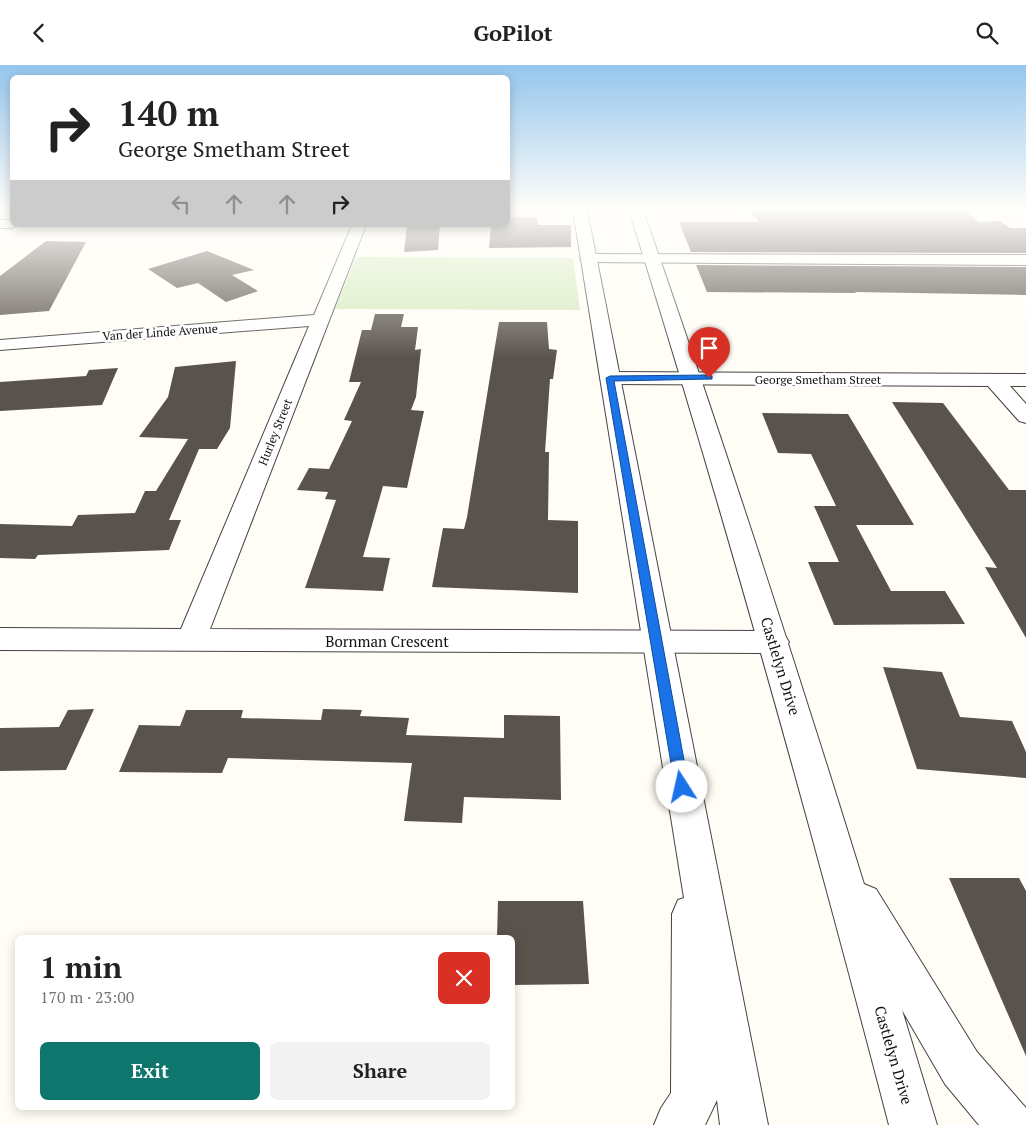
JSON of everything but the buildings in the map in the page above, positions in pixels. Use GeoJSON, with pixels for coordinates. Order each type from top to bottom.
{"type":"FeatureCollection","features":[{"type":"Feature","properties":{"kind":"street","name":"Hurley Street"},"geometry":{"type":"LineString","coordinates":[[191,640],[345,259]]}},
{"type":"Feature","properties":{"kind":"street"},"geometry":{"type":"LineString","coordinates":[[588,259],[744,1125]]}},
{"type":"Feature","properties":{"kind":"street","name":"Castlelyn Drive"},"geometry":{"type":"LineString","coordinates":[[652,259],[774,643],[842,869],[914,1125]]}},
{"type":"Feature","properties":{"kind":"street","name":"Van der Linde Avenue"},"geometry":{"type":"LineString","coordinates":[[0,345],[321,319]]}},
{"type":"Feature","properties":{"kind":"street","name":"George Smetham Street"},"geometry":{"type":"LineString","coordinates":[[610,378],[1026,380]]}},
{"type":"Feature","properties":{"kind":"street"},"geometry":{"type":"LineString","coordinates":[[994,380],[1026,417]]}},
{"type":"Feature","properties":{"kind":"street","name":"Bornman Crescent"},"geometry":{"type":"LineString","coordinates":[[0,639],[774,643]]}},
{"type":"Feature","properties":{"kind":"street"},"geometry":{"type":"LineString","coordinates":[[678,1125],[694,1099],[692,841]]}},
{"type":"Feature","properties":{"kind":"street"},"geometry":{"type":"LineString","coordinates":[[842,869],[961,1068],[1010,1125]]}},
{"type":"Feature","properties":{"kind":"green space"},"geometry":{"type":"Polygon","coordinates":[[[355,259],[573,259],[580,310],[335,309],[355,259]]]}},
{"type":"Feature","properties":{"kind":"route"},"geometry":{"type":"LineString","coordinates":[[682,787],[610,378],[709,378]]}}]}
